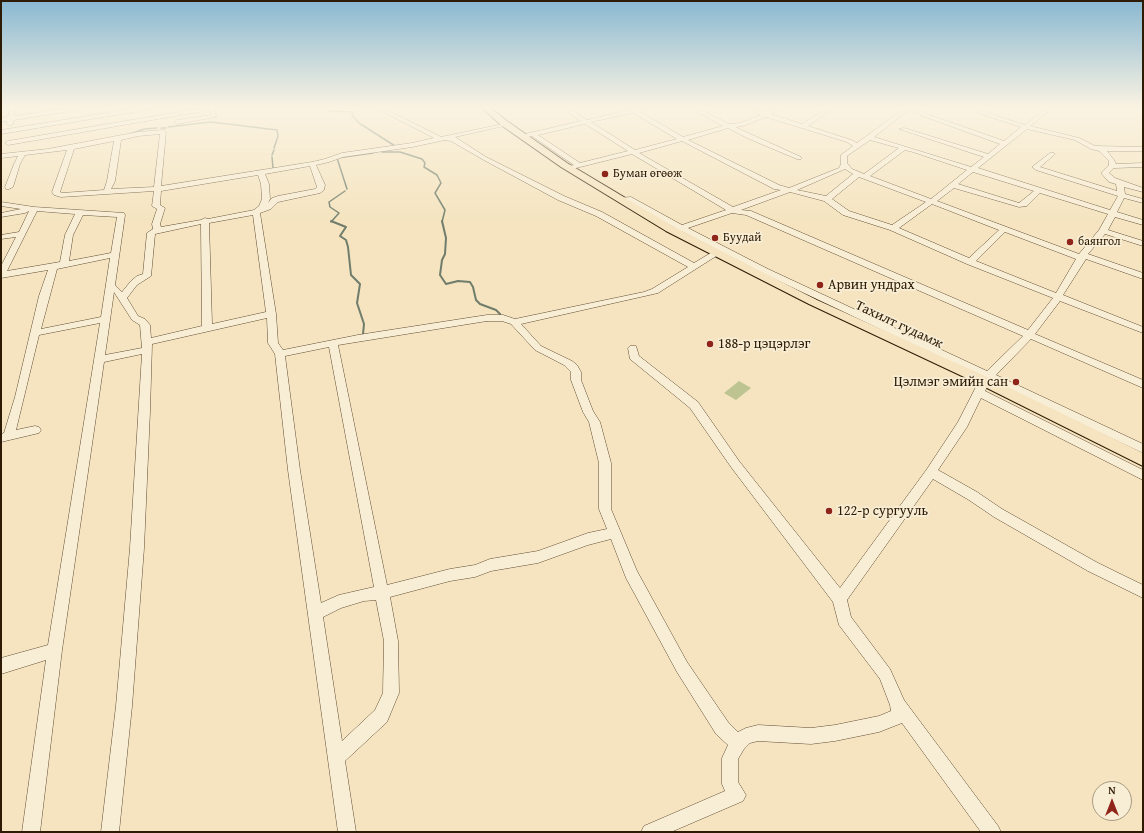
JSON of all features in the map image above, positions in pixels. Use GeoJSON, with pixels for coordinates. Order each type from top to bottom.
{"type":"FeatureCollection","features":[{"type":"Feature","properties":{"kind":"main road","name":"Тахилт гудамж"},"geometry":{"type":"LineString","coordinates":[[544,146],[622,200],[717,253],[864,322],[984,383],[1143,460]]}},
{"type":"Feature","properties":{"kind":"street"},"geometry":{"type":"LineString","coordinates":[[3,156],[9,153],[5,149],[7,146]]}},
{"type":"Feature","properties":{"kind":"street"},"geometry":{"type":"LineString","coordinates":[[3,156],[22,155],[77,146]]}},
{"type":"Feature","properties":{"kind":"street"},"geometry":{"type":"LineString","coordinates":[[106,191],[111,180],[117,146]]}},
{"type":"Feature","properties":{"kind":"street"},"geometry":{"type":"LineString","coordinates":[[157,229],[156,224],[161,208],[156,206],[157,188],[160,175],[163,146]]}},
{"type":"Feature","properties":{"kind":"street"},"geometry":{"type":"LineString","coordinates":[[71,147],[56,194],[70,195],[106,191],[166,188],[312,164],[327,161],[342,155],[406,146]]}},
{"type":"Feature","properties":{"kind":"street"},"geometry":{"type":"LineString","coordinates":[[465,146],[526,180],[599,214],[695,267]]}},
{"type":"Feature","properties":{"kind":"street"},"geometry":{"type":"LineString","coordinates":[[624,146],[734,211],[748,214],[1143,384]]}},
{"type":"Feature","properties":{"kind":"street"},"geometry":{"type":"LineString","coordinates":[[574,166],[656,146]]}},
{"type":"Feature","properties":{"kind":"street"},"geometry":{"type":"LineString","coordinates":[[695,146],[776,187],[827,199],[846,213],[893,228],[970,262],[1143,330]]}},
{"type":"Feature","properties":{"kind":"street"},"geometry":{"type":"LineString","coordinates":[[772,146],[798,158]]}},
{"type":"Feature","properties":{"kind":"street"},"geometry":{"type":"LineString","coordinates":[[857,146],[844,155],[845,164],[850,170],[1004,229],[1143,276]]}},
{"type":"Feature","properties":{"kind":"street"},"geometry":{"type":"LineString","coordinates":[[897,146],[1143,223]]}},
{"type":"Feature","properties":{"kind":"street"},"geometry":{"type":"LineString","coordinates":[[957,146],[988,156]]}},
{"type":"Feature","properties":{"kind":"street"},"geometry":{"type":"LineString","coordinates":[[893,228],[931,202],[1000,146]]}},
{"type":"Feature","properties":{"kind":"street"},"geometry":{"type":"LineString","coordinates":[[1089,146],[1101,149],[1143,149]]}},
{"type":"Feature","properties":{"kind":"street"},"geometry":{"type":"LineString","coordinates":[[827,199],[904,148]]}},
{"type":"Feature","properties":{"kind":"street"},"geometry":{"type":"LineString","coordinates":[[1101,149],[1112,161],[1113,166]]}},
{"type":"Feature","properties":{"kind":"street"},"geometry":{"type":"LineString","coordinates":[[1052,154],[1036,167],[1038,169],[1143,201]]}},
{"type":"Feature","properties":{"kind":"street"},"geometry":{"type":"LineString","coordinates":[[9,187],[17,164],[22,155]]}},
{"type":"Feature","properties":{"kind":"street"},"geometry":{"type":"LineString","coordinates":[[122,298],[134,283],[147,276],[151,234],[157,229],[256,212],[268,207],[275,200],[320,190],[321,185],[312,164]]}},
{"type":"Feature","properties":{"kind":"street"},"geometry":{"type":"LineString","coordinates":[[677,230],[790,190],[841,169],[845,164]]}},
{"type":"Feature","properties":{"kind":"street"},"geometry":{"type":"LineString","coordinates":[[1143,165],[1113,166],[1105,173],[1112,180],[1143,190]]}},
{"type":"Feature","properties":{"kind":"street"},"geometry":{"type":"LineString","coordinates":[[256,212],[262,207],[266,199],[265,184],[261,173]]}},
{"type":"Feature","properties":{"kind":"street"},"geometry":{"type":"LineString","coordinates":[[840,599],[931,472],[963,424],[984,383],[1029,335],[1058,297],[1083,256],[1102,231],[1122,195],[1118,182]]}},
{"type":"Feature","properties":{"kind":"street"},"geometry":{"type":"LineString","coordinates":[[954,184],[973,192],[1019,205],[1024,204],[1039,190]]}},
{"type":"Feature","properties":{"kind":"street"},"geometry":{"type":"LineString","coordinates":[[1,204],[34,209],[121,215],[114,255],[111,286],[104,319],[100,360],[55,650],[32,832]]}},
{"type":"Feature","properties":{"kind":"street"},"geometry":{"type":"LineString","coordinates":[[1,215],[34,209]]}},
{"type":"Feature","properties":{"kind":"street"},"geometry":{"type":"LineString","coordinates":[[34,209],[4,263],[1,275],[114,255]]}},
{"type":"Feature","properties":{"kind":"street"},"geometry":{"type":"LineString","coordinates":[[53,267],[64,264],[69,236],[80,212]]}},
{"type":"Feature","properties":{"kind":"street"},"geometry":{"type":"LineString","coordinates":[[256,212],[271,314],[273,343],[280,354],[294,470],[348,832]]}},
{"type":"Feature","properties":{"kind":"street"},"geometry":{"type":"LineString","coordinates":[[205,220],[208,277],[207,329]]}},
{"type":"Feature","properties":{"kind":"street"},"geometry":{"type":"LineString","coordinates":[[970,262],[1004,229]]}},
{"type":"Feature","properties":{"kind":"street"},"geometry":{"type":"LineString","coordinates":[[677,230],[816,300]]}},
{"type":"Feature","properties":{"kind":"street"},"geometry":{"type":"LineString","coordinates":[[1102,231],[1143,244]]}},
{"type":"Feature","properties":{"kind":"street"},"geometry":{"type":"LineString","coordinates":[[1,237],[21,234]]}},
{"type":"Feature","properties":{"kind":"street"},"geometry":{"type":"LineString","coordinates":[[514,322],[655,291],[717,253]]}},
{"type":"Feature","properties":{"kind":"street"},"geometry":{"type":"LineString","coordinates":[[5,437],[20,397],[44,296],[53,267]]}},
{"type":"Feature","properties":{"kind":"street"},"geometry":{"type":"LineString","coordinates":[[110,832],[124,706],[137,548],[145,411],[147,346],[145,326],[142,321],[135,318],[117,290],[111,286]]}},
{"type":"Feature","properties":{"kind":"street"},"geometry":{"type":"LineString","coordinates":[[100,360],[207,329],[271,314]]}},
{"type":"Feature","properties":{"kind":"street"},"geometry":{"type":"LineString","coordinates":[[280,354],[333,343],[487,318],[503,318],[514,322],[538,348],[573,367],[576,372],[576,380],[588,412],[594,422],[601,443],[605,464],[605,509],[631,574],[682,667],[722,728],[738,743]]}},
{"type":"Feature","properties":{"kind":"street"},"geometry":{"type":"LineString","coordinates":[[36,333],[104,319]]}},
{"type":"Feature","properties":{"kind":"street"},"geometry":{"type":"LineString","coordinates":[[333,343],[391,641],[391,692],[382,716],[337,757]]}},
{"type":"Feature","properties":{"kind":"street"},"geometry":{"type":"LineString","coordinates":[[633,348],[634,357],[694,405],[735,464],[840,599],[844,620],[884,674],[898,705],[992,832]]}},
{"type":"Feature","properties":{"kind":"street"},"geometry":{"type":"LineString","coordinates":[[984,383],[1143,449]]}},
{"type":"Feature","properties":{"kind":"street"},"geometry":{"type":"LineString","coordinates":[[984,383],[1143,475]]}},
{"type":"Feature","properties":{"kind":"street"},"geometry":{"type":"LineString","coordinates":[[5,437],[35,430]]}},
{"type":"Feature","properties":{"kind":"street"},"geometry":{"type":"LineString","coordinates":[[931,472],[998,513],[1100,570],[1143,592]]}},
{"type":"Feature","properties":{"kind":"street"},"geometry":{"type":"LineString","coordinates":[[316,614],[339,602],[364,595],[381,593],[450,575],[475,571],[490,565],[538,557],[588,540],[615,533]]}},
{"type":"Feature","properties":{"kind":"street"},"geometry":{"type":"LineString","coordinates":[[1,666],[55,650]]}},
{"type":"Feature","properties":{"kind":"street"},"geometry":{"type":"LineString","coordinates":[[650,832],[737,795],[730,784],[730,758],[738,743],[746,736],[758,733],[811,736],[835,734],[879,724],[899,716],[898,705]]}},
{"type":"Feature","properties":{"kind":"green space"},"geometry":{"type":"Polygon","coordinates":[[[739,381],[751,388],[736,400],[724,393],[739,381]]]}},
{"type":"Feature","properties":{"kind":"waterway"},"geometry":{"type":"LineString","coordinates":[[272,155],[274,150]]}},
{"type":"Feature","properties":{"kind":"waterway"},"geometry":{"type":"LineString","coordinates":[[382,152],[400,152],[422,159],[425,163],[424,167],[437,175],[441,183],[435,193],[445,210],[442,222]]}},
{"type":"Feature","properties":{"kind":"waterway"},"geometry":{"type":"LineString","coordinates":[[347,189],[337,158],[373,153]]}},
{"type":"Feature","properties":{"kind":"waterway"},"geometry":{"type":"LineString","coordinates":[[272,157],[273,168]]}},
{"type":"Feature","properties":{"kind":"waterway"},"geometry":{"type":"LineString","coordinates":[[332,221],[339,213],[330,207],[329,202],[345,191]]}},
{"type":"Feature","properties":{"kind":"waterway"},"geometry":{"type":"LineString","coordinates":[[332,221],[346,227],[340,236],[346,240],[348,247],[351,275],[360,284],[357,303],[364,324],[363,334]]}},
{"type":"Feature","properties":{"kind":"waterway"},"geometry":{"type":"LineString","coordinates":[[442,222],[446,238],[445,254],[442,260],[440,275],[446,284],[458,281],[470,282],[473,287],[476,300],[480,304],[496,310],[500,314]]}},
{"type":"Feature","properties":{"kind":"place","name":"Буман өгөөж"},"geometry":{"type":"Point","coordinates":[605,174]}},
{"type":"Feature","properties":{"kind":"place","name":"Буудай"},"geometry":{"type":"Point","coordinates":[715,238]}},
{"type":"Feature","properties":{"kind":"place","name":"баянгол"},"geometry":{"type":"Point","coordinates":[1070,242]}},
{"type":"Feature","properties":{"kind":"place","name":"Арвин ундрах"},"geometry":{"type":"Point","coordinates":[820,285]}},
{"type":"Feature","properties":{"kind":"place","name":"188-р цэцэрлэг"},"geometry":{"type":"Point","coordinates":[710,344]}},
{"type":"Feature","properties":{"kind":"place","name":"Цэлмэг эмийн сан"},"geometry":{"type":"Point","coordinates":[1016,382]}},
{"type":"Feature","properties":{"kind":"place","name":"122-р сургууль"},"geometry":{"type":"Point","coordinates":[829,511]}}]}
